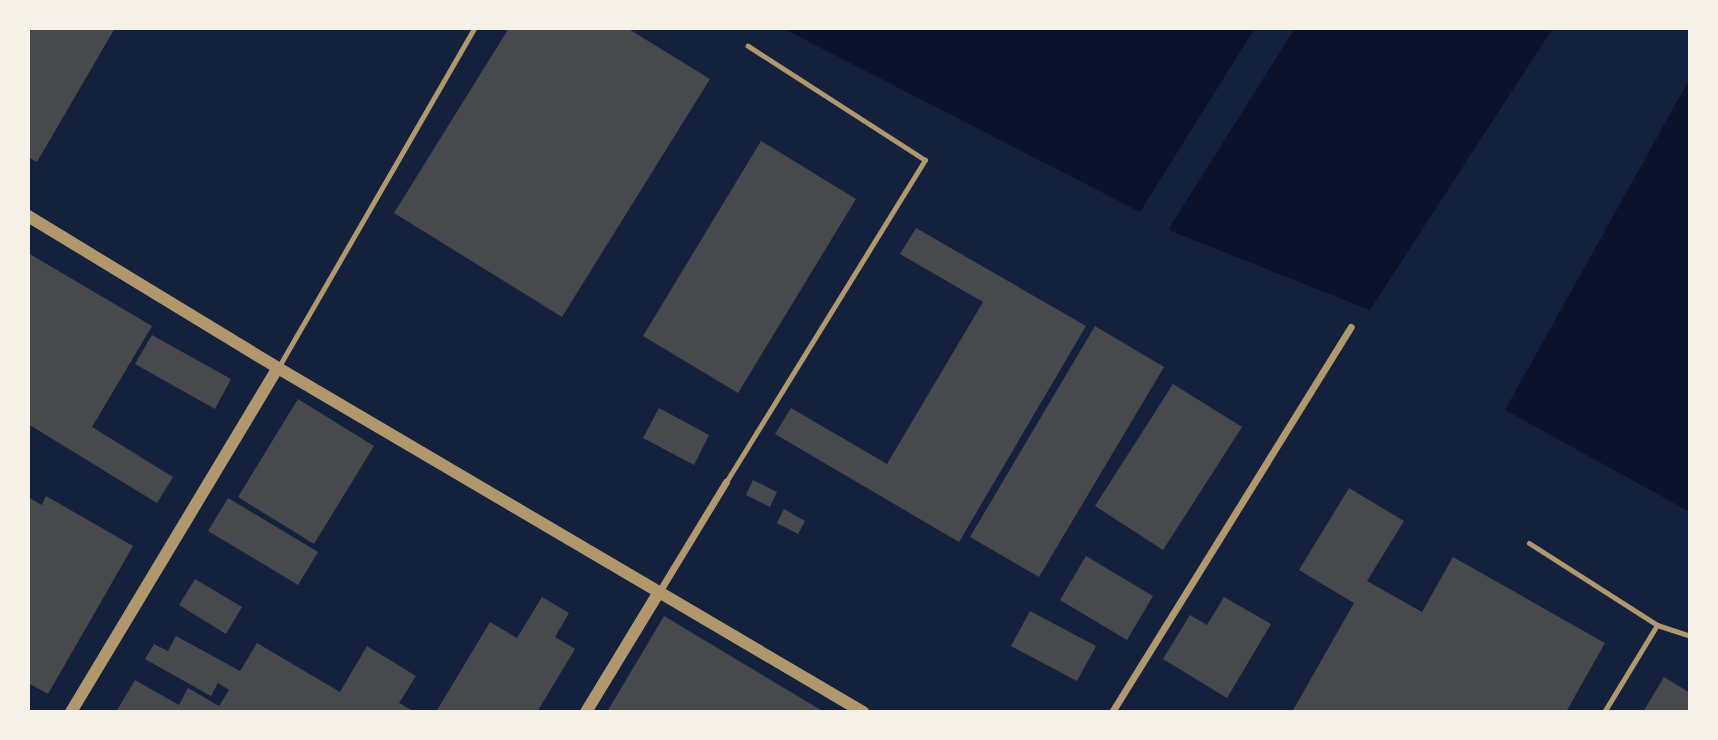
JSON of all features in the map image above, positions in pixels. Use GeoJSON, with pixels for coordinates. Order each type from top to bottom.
{"type":"FeatureCollection","features":[{"type":"Feature","properties":{"kind":"street"},"geometry":{"type":"LineString","coordinates":[[28,216],[278,368],[863,712]]}},
{"type":"Feature","properties":{"kind":"street"},"geometry":{"type":"LineString","coordinates":[[1112,712],[1351,327]]}},
{"type":"Feature","properties":{"kind":"street"},"geometry":{"type":"LineString","coordinates":[[71,712],[278,368]]}},
{"type":"Feature","properties":{"kind":"street"},"geometry":{"type":"LineString","coordinates":[[586,712],[726,482]]}},
{"type":"Feature","properties":{"kind":"lane"},"geometry":{"type":"LineString","coordinates":[[278,368],[474,28]]}},
{"type":"Feature","properties":{"kind":"lane"},"geometry":{"type":"LineString","coordinates":[[726,482],[925,160],[748,46]]}},
{"type":"Feature","properties":{"kind":"lane"},"geometry":{"type":"LineString","coordinates":[[1529,543],[1657,625],[1690,636]]}},
{"type":"Feature","properties":{"kind":"lane"},"geometry":{"type":"LineString","coordinates":[[1604,712],[1657,625]]}},
{"type":"Feature","properties":{"kind":"water"},"geometry":{"type":"Polygon","coordinates":[[[782,28],[1553,28],[1370,310],[1168,230],[1140,212],[782,28]]]}},
{"type":"Feature","properties":{"kind":"water"},"geometry":{"type":"Polygon","coordinates":[[[1690,78],[1690,512],[1505,410],[1690,78]]]}},
{"type":"Feature","properties":{"kind":"pier"},"geometry":{"type":"Polygon","coordinates":[[[1255,28],[1295,28],[1168,230],[1140,212],[1255,28]]]}},
{"type":"Feature","properties":{"kind":"building"},"geometry":{"type":"Polygon","coordinates":[[[28,28],[115,28],[37,162],[28,157],[28,28]]]}},
{"type":"Feature","properties":{"kind":"building"},"geometry":{"type":"Polygon","coordinates":[[[509,28],[627,28],[710,79],[562,317],[394,213],[509,28]]]}},
{"type":"Feature","properties":{"kind":"building"},"geometry":{"type":"Polygon","coordinates":[[[761,141],[856,199],[738,393],[643,336],[761,141]]]}},
{"type":"Feature","properties":{"kind":"building"},"geometry":{"type":"Polygon","coordinates":[[[916,228],[1086,326],[959,542],[775,434],[791,408],[887,464],[983,302],[900,254],[916,228]]]}},
{"type":"Feature","properties":{"kind":"building"},"geometry":{"type":"Polygon","coordinates":[[[28,253],[152,326],[92,427],[173,477],[157,503],[28,424],[28,253]]]}},
{"type":"Feature","properties":{"kind":"building"},"geometry":{"type":"Polygon","coordinates":[[[1095,326],[1164,367],[1039,577],[970,537],[1095,326]]]}},
{"type":"Feature","properties":{"kind":"building"},"geometry":{"type":"Polygon","coordinates":[[[152,335],[231,379],[215,409],[135,364],[152,335]]]}},
{"type":"Feature","properties":{"kind":"building"},"geometry":{"type":"Polygon","coordinates":[[[1173,384],[1242,427],[1163,550],[1095,506],[1173,384]]]}},
{"type":"Feature","properties":{"kind":"building"},"geometry":{"type":"Polygon","coordinates":[[[298,399],[374,446],[314,544],[238,497],[298,399]]]}},
{"type":"Feature","properties":{"kind":"building"},"geometry":{"type":"Polygon","coordinates":[[[659,408],[709,435],[694,465],[643,438],[659,408]]]}},
{"type":"Feature","properties":{"kind":"building"},"geometry":{"type":"Polygon","coordinates":[[[753,480],[777,492],[770,507],[746,495],[753,480]]]}},
{"type":"Feature","properties":{"kind":"building"},"geometry":{"type":"Polygon","coordinates":[[[1349,488],[1404,521],[1367,581],[1422,612],[1453,557],[1605,643],[1566,712],[1292,712],[1354,603],[1299,570],[1349,488]]]}},
{"type":"Feature","properties":{"kind":"building"},"geometry":{"type":"Polygon","coordinates":[[[46,496],[133,546],[48,694],[28,683],[28,497],[42,505],[46,496]]]}},
{"type":"Feature","properties":{"kind":"building"},"geometry":{"type":"Polygon","coordinates":[[[228,498],[318,552],[298,585],[208,531],[228,498]]]}},
{"type":"Feature","properties":{"kind":"building"},"geometry":{"type":"Polygon","coordinates":[[[784,509],[805,521],[798,534],[777,523],[784,509]]]}},
{"type":"Feature","properties":{"kind":"building"},"geometry":{"type":"Polygon","coordinates":[[[1086,556],[1153,596],[1127,640],[1060,600],[1086,556]]]}},
{"type":"Feature","properties":{"kind":"building"},"geometry":{"type":"Polygon","coordinates":[[[195,579],[242,607],[226,634],[179,605],[195,579]]]}},
{"type":"Feature","properties":{"kind":"building"},"geometry":{"type":"Polygon","coordinates":[[[542,597],[569,613],[555,637],[575,649],[537,712],[436,712],[490,622],[517,638],[542,597]]]}},
{"type":"Feature","properties":{"kind":"building"},"geometry":{"type":"Polygon","coordinates":[[[1224,597],[1271,624],[1227,698],[1163,659],[1190,615],[1207,625],[1224,597]]]}},
{"type":"Feature","properties":{"kind":"building"},"geometry":{"type":"Polygon","coordinates":[[[1030,611],[1096,646],[1077,681],[1011,646],[1030,611]]]}},
{"type":"Feature","properties":{"kind":"building"},"geometry":{"type":"Polygon","coordinates":[[[664,616],[824,712],[607,712],[664,616]]]}},
{"type":"Feature","properties":{"kind":"building"},"geometry":{"type":"Polygon","coordinates":[[[176,636],[240,671],[257,643],[340,692],[367,646],[416,676],[399,703],[415,712],[116,712],[135,680],[179,705],[188,688],[219,706],[229,690],[218,683],[211,696],[145,659],[154,644],[168,651],[176,636]]]}},
{"type":"Feature","properties":{"kind":"building"},"geometry":{"type":"Polygon","coordinates":[[[1664,677],[1690,693],[1690,712],[1643,712],[1664,677]]]}}]}
